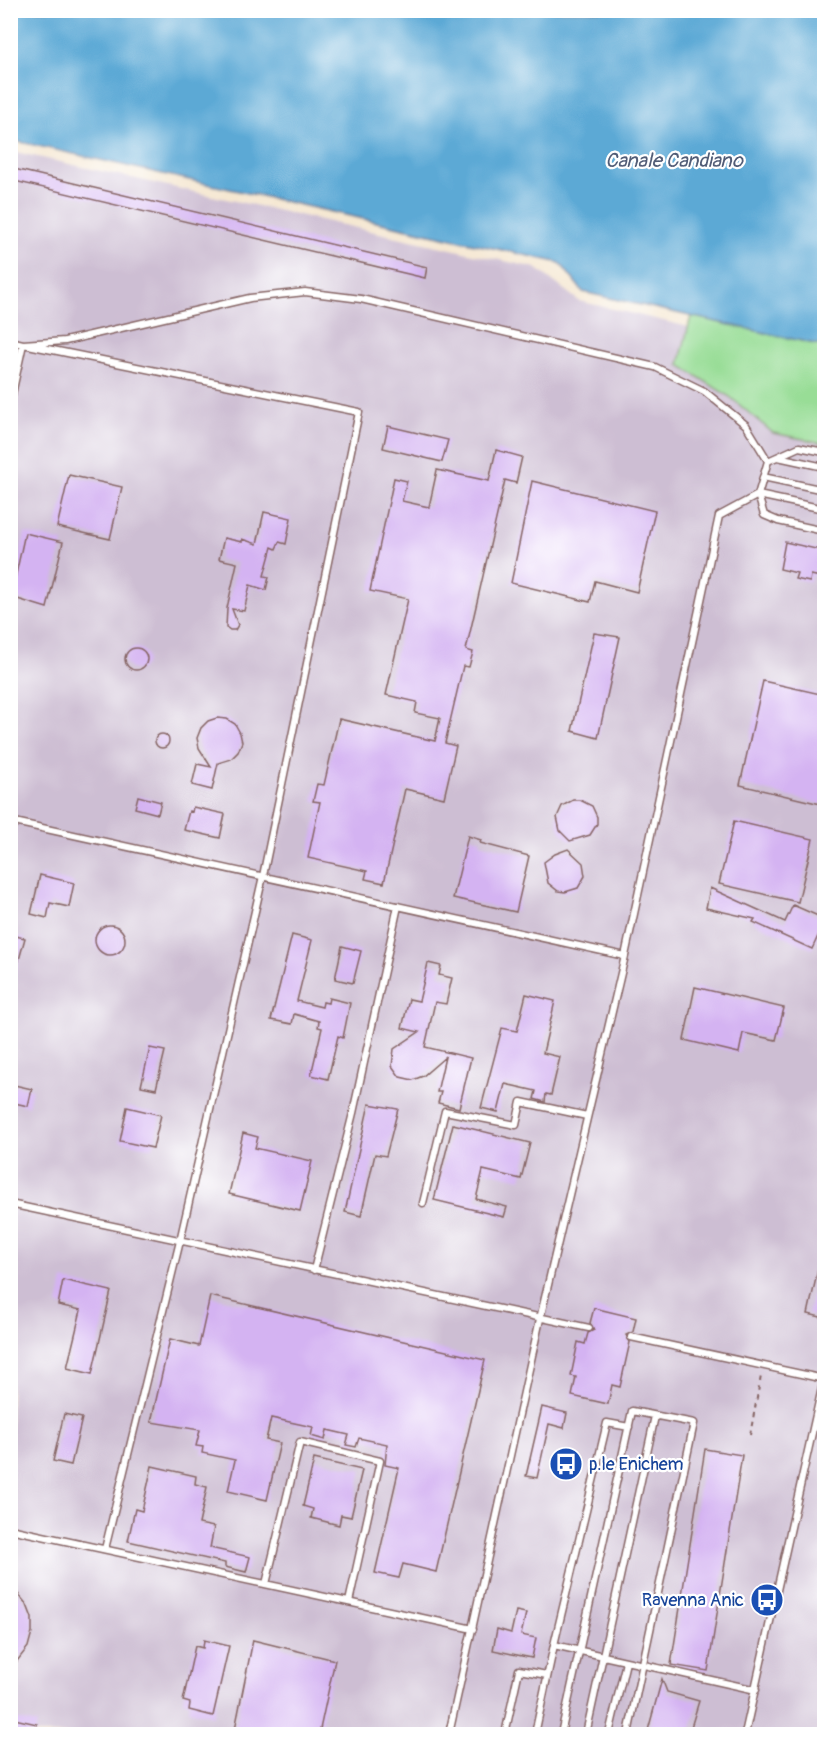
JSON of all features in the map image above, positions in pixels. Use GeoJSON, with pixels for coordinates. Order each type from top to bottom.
{"type":"FeatureCollection","features":[{"type":"Feature","properties":{"kind":"lane"},"geometry":{"type":"LineString","coordinates":[[24,344],[65,341],[250,298],[305,292],[362,299],[655,367],[704,391],[746,425],[768,461],[758,495],[764,515],[778,521],[825,531]]}},
{"type":"Feature","properties":{"kind":"lane"},"geometry":{"type":"LineString","coordinates":[[10,341],[359,412],[263,876],[180,1241],[105,1549]]}},
{"type":"Feature","properties":{"kind":"lane"},"geometry":{"type":"LineString","coordinates":[[10,403],[24,344]]}},
{"type":"Feature","properties":{"kind":"lane"},"geometry":{"type":"LineString","coordinates":[[768,461],[799,447],[825,452]]}},
{"type":"Feature","properties":{"kind":"lane"},"geometry":{"type":"LineString","coordinates":[[778,457],[825,467]]}},
{"type":"Feature","properties":{"kind":"lane"},"geometry":{"type":"LineString","coordinates":[[763,477],[825,490]]}},
{"type":"Feature","properties":{"kind":"lane"},"geometry":{"type":"LineString","coordinates":[[449,1734],[540,1319],[625,956],[719,516],[758,495],[825,509]]}},
{"type":"Feature","properties":{"kind":"lane"},"geometry":{"type":"LineString","coordinates":[[10,821],[625,956]]}},
{"type":"Feature","properties":{"kind":"lane"},"geometry":{"type":"LineString","coordinates":[[314,1270],[353,1113],[398,906]]}},
{"type":"Feature","properties":{"kind":"lane"},"geometry":{"type":"LineString","coordinates":[[423,1203],[445,1111],[516,1125],[521,1102],[587,1116]]}},
{"type":"Feature","properties":{"kind":"lane"},"geometry":{"type":"LineString","coordinates":[[10,1204],[589,1328]]}},
{"type":"Feature","properties":{"kind":"lane"},"geometry":{"type":"LineString","coordinates":[[632,1336],[824,1379],[745,1734]]}},
{"type":"Feature","properties":{"kind":"lane"},"geometry":{"type":"LineString","coordinates":[[561,1734],[632,1411],[694,1423],[628,1734]]}},
{"type":"Feature","properties":{"kind":"lane"},"geometry":{"type":"LineString","coordinates":[[586,1734],[655,1416]]}},
{"type":"Feature","properties":{"kind":"lane"},"geometry":{"type":"LineString","coordinates":[[535,1734],[607,1423],[629,1427]]}},
{"type":"Feature","properties":{"kind":"lane"},"geometry":{"type":"LineString","coordinates":[[266,1584],[300,1442],[380,1461],[349,1602]]}},
{"type":"Feature","properties":{"kind":"lane"},"geometry":{"type":"LineString","coordinates":[[10,1529],[473,1629]]}},
{"type":"Feature","properties":{"kind":"lane"},"geometry":{"type":"LineString","coordinates":[[554,1645],[756,1690]]}},
{"type":"Feature","properties":{"kind":"lane"},"geometry":{"type":"LineString","coordinates":[[609,1734],[626,1662]]}},
{"type":"Feature","properties":{"kind":"lane"},"geometry":{"type":"LineString","coordinates":[[505,1734],[519,1670],[548,1675]]}},
{"type":"Feature","properties":{"kind":"path"},"geometry":{"type":"LineString","coordinates":[[750,1435],[763,1366]]}},
{"type":"Feature","properties":{"kind":"shaded area"},"geometry":{"type":"Polygon","coordinates":[[[11,151],[536,268],[579,301],[824,359],[824,1734],[11,1734],[11,151]]]}},
{"type":"Feature","properties":{"kind":"green space"},"geometry":{"type":"Polygon","coordinates":[[[691,316],[824,346],[823,443],[773,433],[730,397],[679,365],[691,316]]]}},
{"type":"Feature","properties":{"kind":"water","name":"Canale Candiano"},"geometry":{"type":"Polygon","coordinates":[[[11,10],[824,11],[824,346],[583,292],[560,263],[11,140],[11,10]]]}},
{"type":"Feature","properties":{"kind":"building"},"geometry":{"type":"Polygon","coordinates":[[[10,168],[427,267],[425,278],[10,180],[10,168]]]}},
{"type":"Feature","properties":{"kind":"building"},"geometry":{"type":"Polygon","coordinates":[[[388,426],[448,440],[442,462],[383,448],[388,426]]]}},
{"type":"Feature","properties":{"kind":"building"},"geometry":{"type":"Polygon","coordinates":[[[496,450],[522,457],[516,483],[505,480],[466,650],[473,652],[469,667],[463,666],[445,743],[456,746],[444,798],[405,789],[384,883],[365,879],[367,871],[308,858],[320,802],[313,801],[317,784],[324,785],[339,719],[435,741],[440,718],[415,713],[417,702],[386,695],[408,599],[370,591],[394,478],[407,481],[402,501],[429,507],[437,470],[489,481],[496,450]]]}},
{"type":"Feature","properties":{"kind":"building"},"geometry":{"type":"Polygon","coordinates":[[[69,475],[122,487],[110,539],[57,527],[69,475]]]}},
{"type":"Feature","properties":{"kind":"building"},"geometry":{"type":"Polygon","coordinates":[[[532,481],[655,511],[637,592],[595,581],[590,602],[511,583],[532,481]]]}},
{"type":"Feature","properties":{"kind":"building"},"geometry":{"type":"Polygon","coordinates":[[[264,512],[291,518],[286,544],[279,542],[276,549],[272,547],[264,576],[269,577],[266,590],[250,585],[244,611],[232,609],[238,625],[235,630],[230,630],[226,627],[227,608],[237,563],[219,559],[224,538],[242,542],[242,539],[257,544],[264,512]]]}},
{"type":"Feature","properties":{"kind":"building"},"geometry":{"type":"Polygon","coordinates":[[[25,533],[63,542],[47,608],[11,597],[25,533]]]}},
{"type":"Feature","properties":{"kind":"building"},"geometry":{"type":"Polygon","coordinates":[[[785,542],[825,551],[825,578],[811,575],[810,582],[795,579],[797,573],[780,569],[785,542]]]}},
{"type":"Feature","properties":{"kind":"building"},"geometry":{"type":"Polygon","coordinates":[[[594,633],[620,637],[598,738],[572,731],[594,633]]]}},
{"type":"Feature","properties":{"kind":"building"},"geometry":{"type":"Polygon","coordinates":[[[136,648],[146,655],[147,659],[140,669],[136,670],[126,663],[125,659],[132,649],[136,648]]]}},
{"type":"Feature","properties":{"kind":"building"},"geometry":{"type":"Polygon","coordinates":[[[763,681],[825,695],[825,805],[740,785],[763,681]]]}},
{"type":"Feature","properties":{"kind":"building"},"geometry":{"type":"Polygon","coordinates":[[[217,718],[227,719],[235,724],[242,742],[238,752],[231,759],[218,763],[212,790],[192,785],[197,764],[211,767],[199,748],[197,738],[201,728],[208,721],[217,718]]]}},
{"type":"Feature","properties":{"kind":"building"},"geometry":{"type":"Polygon","coordinates":[[[162,734],[167,736],[169,741],[167,746],[162,748],[157,746],[155,741],[157,736],[162,734]]]}},
{"type":"Feature","properties":{"kind":"building"},"geometry":{"type":"Polygon","coordinates":[[[138,796],[161,802],[158,814],[135,808],[138,796]]]}},
{"type":"Feature","properties":{"kind":"building"},"geometry":{"type":"Polygon","coordinates":[[[573,800],[580,800],[592,806],[597,817],[597,824],[590,835],[570,841],[560,831],[557,817],[562,806],[573,800]]]}},
{"type":"Feature","properties":{"kind":"building"},"geometry":{"type":"Polygon","coordinates":[[[193,807],[225,814],[220,838],[184,830],[189,811],[192,812],[193,807]]]}},
{"type":"Feature","properties":{"kind":"building"},"geometry":{"type":"Polygon","coordinates":[[[734,821],[813,839],[798,902],[719,884],[734,821]]]}},
{"type":"Feature","properties":{"kind":"building"},"geometry":{"type":"Polygon","coordinates":[[[468,836],[481,840],[480,843],[529,856],[516,912],[453,898],[468,836]]]}},
{"type":"Feature","properties":{"kind":"building"},"geometry":{"type":"Polygon","coordinates":[[[568,849],[583,863],[585,876],[578,888],[565,892],[558,891],[548,883],[544,862],[568,849]]]}},
{"type":"Feature","properties":{"kind":"building"},"geometry":{"type":"Polygon","coordinates":[[[40,875],[74,883],[69,907],[50,903],[47,918],[31,914],[40,875]]]}},
{"type":"Feature","properties":{"kind":"building"},"geometry":{"type":"Polygon","coordinates":[[[710,888],[785,922],[793,905],[825,919],[825,934],[820,932],[812,949],[753,922],[755,919],[706,908],[710,888]]]}},
{"type":"Feature","properties":{"kind":"building"},"geometry":{"type":"Polygon","coordinates":[[[110,925],[121,929],[125,940],[121,951],[110,955],[99,951],[95,940],[99,929],[110,925]]]}},
{"type":"Feature","properties":{"kind":"building"},"geometry":{"type":"Polygon","coordinates":[[[10,935],[25,938],[14,978],[10,978],[10,935]]]}},
{"type":"Feature","properties":{"kind":"building"},"geometry":{"type":"Polygon","coordinates":[[[292,935],[312,940],[297,1001],[322,1007],[323,1002],[328,1003],[329,998],[350,1003],[343,1038],[338,1036],[328,1079],[311,1075],[322,1028],[318,1027],[319,1021],[294,1014],[292,1024],[271,1020],[292,935]]]}},
{"type":"Feature","properties":{"kind":"building"},"geometry":{"type":"Polygon","coordinates":[[[342,946],[361,951],[353,983],[335,979],[342,946]]]}},
{"type":"Feature","properties":{"kind":"building"},"geometry":{"type":"Polygon","coordinates":[[[428,963],[441,966],[439,975],[452,978],[446,1004],[435,1002],[425,1047],[471,1058],[459,1108],[438,1103],[441,1092],[437,1092],[445,1057],[423,1076],[413,1080],[400,1077],[392,1066],[394,1049],[419,1032],[402,1028],[409,999],[419,1001],[428,963]]]}},
{"type":"Feature","properties":{"kind":"building"},"geometry":{"type":"Polygon","coordinates":[[[695,987],[784,1008],[776,1040],[743,1033],[739,1053],[684,1040],[695,987]]]}},
{"type":"Feature","properties":{"kind":"building"},"geometry":{"type":"Polygon","coordinates":[[[526,994],[555,1001],[543,1053],[560,1057],[551,1095],[546,1094],[545,1102],[534,1099],[536,1091],[505,1084],[498,1112],[481,1108],[502,1028],[517,1031],[526,994]]]}},
{"type":"Feature","properties":{"kind":"building"},"geometry":{"type":"Polygon","coordinates":[[[150,1048],[165,1051],[156,1089],[141,1086],[150,1048]]]}},
{"type":"Feature","properties":{"kind":"building"},"geometry":{"type":"Polygon","coordinates":[[[10,1084],[32,1089],[28,1106],[10,1102],[10,1084]]]}},
{"type":"Feature","properties":{"kind":"building"},"geometry":{"type":"Polygon","coordinates":[[[369,1104],[398,1109],[386,1156],[375,1154],[361,1216],[345,1212],[369,1104]]]}},
{"type":"Feature","properties":{"kind":"building"},"geometry":{"type":"Polygon","coordinates":[[[127,1107],[161,1115],[153,1148],[120,1141],[127,1107]]]}},
{"type":"Feature","properties":{"kind":"building"},"geometry":{"type":"Polygon","coordinates":[[[453,1124],[530,1143],[521,1179],[483,1170],[476,1199],[507,1207],[504,1217],[434,1200],[453,1124]]]}},
{"type":"Feature","properties":{"kind":"building"},"geometry":{"type":"Polygon","coordinates":[[[243,1133],[258,1137],[255,1148],[312,1161],[300,1211],[229,1194],[243,1133]]]}},
{"type":"Feature","properties":{"kind":"building"},"geometry":{"type":"Polygon","coordinates":[[[820,1260],[825,1260],[825,1318],[808,1314],[820,1260]]]}},
{"type":"Feature","properties":{"kind":"building"},"geometry":{"type":"Polygon","coordinates":[[[63,1280],[111,1291],[92,1374],[67,1368],[81,1310],[58,1305],[63,1280]]]}},
{"type":"Feature","properties":{"kind":"building"},"geometry":{"type":"Polygon","coordinates":[[[210,1296],[485,1360],[436,1572],[403,1564],[399,1578],[375,1573],[399,1468],[385,1465],[387,1444],[359,1438],[356,1447],[346,1445],[349,1435],[327,1430],[325,1440],[311,1436],[313,1427],[271,1418],[266,1440],[280,1443],[267,1500],[228,1491],[235,1460],[202,1453],[203,1447],[196,1446],[200,1430],[151,1422],[170,1339],[199,1346],[210,1296]]]}},
{"type":"Feature","properties":{"kind":"building"},"geometry":{"type":"Polygon","coordinates":[[[594,1308],[636,1318],[633,1332],[626,1335],[630,1342],[620,1387],[612,1385],[608,1404],[572,1396],[576,1377],[571,1376],[578,1342],[585,1344],[588,1333],[594,1330],[590,1323],[594,1308]]]}},
{"type":"Feature","properties":{"kind":"building"},"geometry":{"type":"Polygon","coordinates":[[[542,1407],[567,1413],[564,1428],[549,1424],[537,1478],[526,1476],[542,1407]]]}},
{"type":"Feature","properties":{"kind":"building"},"geometry":{"type":"Polygon","coordinates":[[[64,1414],[82,1418],[71,1465],[53,1461],[64,1414]]]}},
{"type":"Feature","properties":{"kind":"building"},"geometry":{"type":"Polygon","coordinates":[[[705,1449],[742,1455],[708,1671],[671,1665],[705,1449]]]}},
{"type":"Feature","properties":{"kind":"building"},"geometry":{"type":"Polygon","coordinates":[[[314,1459],[362,1470],[351,1517],[341,1515],[339,1525],[311,1518],[313,1509],[303,1506],[314,1459]]]}},
{"type":"Feature","properties":{"kind":"building"},"geometry":{"type":"Polygon","coordinates":[[[152,1466],[196,1476],[195,1484],[207,1487],[199,1524],[214,1527],[210,1548],[250,1557],[246,1572],[225,1567],[225,1563],[128,1541],[135,1509],[142,1511],[152,1466]]]}},
{"type":"Feature","properties":{"kind":"building"},"geometry":{"type":"Polygon","coordinates":[[[10,1584],[27,1605],[32,1618],[32,1632],[28,1647],[10,1670],[10,1584]]]}},
{"type":"Feature","properties":{"kind":"building"},"geometry":{"type":"Polygon","coordinates":[[[516,1611],[526,1613],[521,1635],[536,1638],[532,1658],[493,1650],[497,1629],[511,1633],[516,1611]]]}},
{"type":"Feature","properties":{"kind":"building"},"geometry":{"type":"Polygon","coordinates":[[[204,1640],[229,1646],[213,1716],[189,1710],[190,1703],[183,1701],[195,1646],[203,1648],[204,1640]]]}},
{"type":"Feature","properties":{"kind":"building"},"geometry":{"type":"Polygon","coordinates":[[[253,1640],[335,1660],[319,1734],[234,1734],[253,1640]]]}},
{"type":"Feature","properties":{"kind":"building"},"geometry":{"type":"Polygon","coordinates":[[[662,1679],[667,1692],[699,1701],[689,1734],[647,1734],[662,1679]]]}},
{"type":"Feature","properties":{"kind":"building"},"geometry":{"type":"Polygon","coordinates":[[[10,1718],[37,1724],[35,1734],[10,1734],[10,1718]]]}},
{"type":"Feature","properties":{"kind":"place","name":"p.le Enichem"},"geometry":{"type":"Point","coordinates":[566,1464]}},
{"type":"Feature","properties":{"kind":"place","name":"Ravenna Anic"},"geometry":{"type":"Point","coordinates":[767,1600]}}]}
